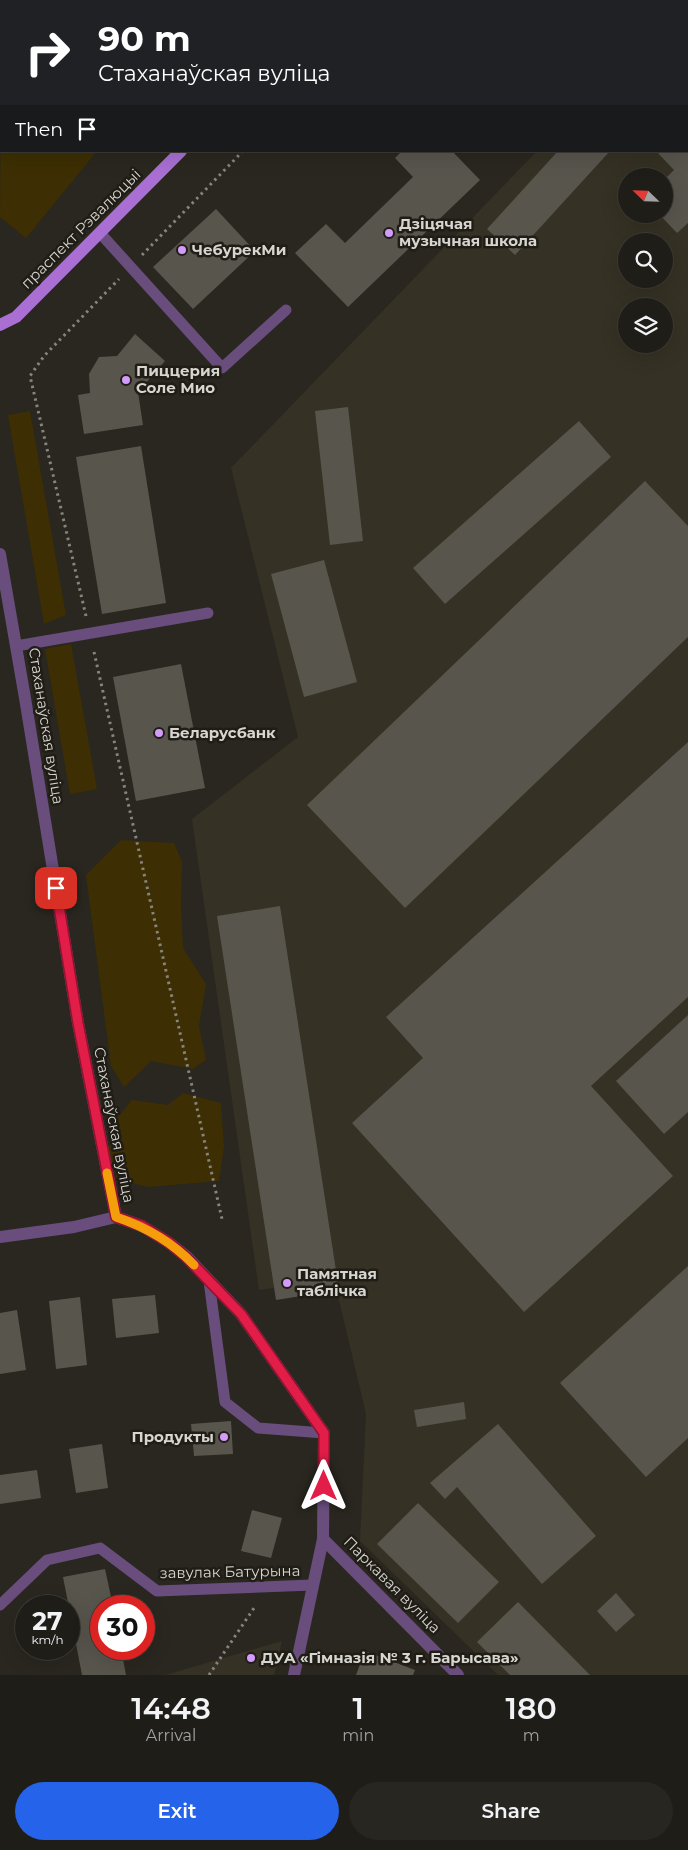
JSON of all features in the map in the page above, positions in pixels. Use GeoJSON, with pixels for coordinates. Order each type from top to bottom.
{"type":"FeatureCollection","features":[{"type":"Feature","properties":{"kind":"main road","name":"праспект Рэвалюцыі"},"geometry":{"type":"LineString","coordinates":[[0,325],[16,317],[180,152]]}},
{"type":"Feature","properties":{"kind":"street","name":"Стаханаўская вуліца"},"geometry":{"type":"LineString","coordinates":[[0,554],[78,1023],[116,1217],[142,1226],[168,1242],[186,1257],[241,1314],[324,1433]]}},
{"type":"Feature","properties":{"kind":"street"},"geometry":{"type":"LineString","coordinates":[[0,1237],[74,1227],[116,1217]]}},
{"type":"Feature","properties":{"kind":"street"},"geometry":{"type":"LineString","coordinates":[[294,1675],[323,1539],[324,1433]]}},
{"type":"Feature","properties":{"kind":"street","name":"Паркавая вуліца"},"geometry":{"type":"LineString","coordinates":[[323,1539],[458,1675]]}},
{"type":"Feature","properties":{"kind":"lane"},"geometry":{"type":"LineString","coordinates":[[100,233],[222,368],[286,310]]}},
{"type":"Feature","properties":{"kind":"lane"},"geometry":{"type":"LineString","coordinates":[[16,646],[208,613]]}},
{"type":"Feature","properties":{"kind":"lane"},"geometry":{"type":"LineString","coordinates":[[209,1281],[225,1402],[258,1428],[324,1433]]}},
{"type":"Feature","properties":{"kind":"lane","name":"завулак Батурына"},"geometry":{"type":"LineString","coordinates":[[0,1605],[47,1560],[100,1548],[157,1591],[313,1585]]}},
{"type":"Feature","properties":{"kind":"path"},"geometry":{"type":"LineString","coordinates":[[222,1219],[30,376],[44,356],[242,152]]}},
{"type":"Feature","properties":{"kind":"path"},"geometry":{"type":"LineString","coordinates":[[209,1675],[268,1587]]}},
{"type":"Feature","properties":{"kind":"shaded area"},"geometry":{"type":"Polygon","coordinates":[[[0,152],[96,152],[26,238],[0,217],[0,152]]]}},
{"type":"Feature","properties":{"kind":"shaded area"},"geometry":{"type":"Polygon","coordinates":[[[536,152],[688,152],[688,1675],[498,1675],[360,1541],[366,1414],[334,1279],[259,1290],[192,819],[298,737],[231,468],[536,152]]]}},
{"type":"Feature","properties":{"kind":"shaded area"},"geometry":{"type":"Polygon","coordinates":[[[30,411],[66,615],[44,624],[8,415],[30,411]]]}},
{"type":"Feature","properties":{"kind":"shaded area"},"geometry":{"type":"Polygon","coordinates":[[[71,644],[97,789],[70,794],[45,649],[71,644]]]}},
{"type":"Feature","properties":{"kind":"shaded area"},"geometry":{"type":"Polygon","coordinates":[[[121,840],[174,843],[182,862],[183,948],[206,984],[199,1026],[206,1060],[193,1069],[151,1061],[124,1087],[111,1066],[86,875],[121,840]]]}},
{"type":"Feature","properties":{"kind":"shaded area"},"geometry":{"type":"Polygon","coordinates":[[[183,1093],[221,1103],[224,1147],[219,1181],[148,1187],[117,1179],[109,1156],[110,1127],[132,1100],[168,1105],[183,1093]]]}},
{"type":"Feature","properties":{"kind":"shaded area","name":"ДУА «Гімназія № 3 г. Барысава»"},"geometry":{"type":"Polygon","coordinates":[[[282,1641],[274,1675],[165,1675],[282,1641]]]}},
{"type":"Feature","properties":{"kind":"building","name":"Дзіцячая музычная школа"},"geometry":{"type":"Polygon","coordinates":[[[401,152],[453,152],[480,180],[348,307],[295,253],[326,224],[345,243],[413,177],[395,158],[401,152]]]}},
{"type":"Feature","properties":{"kind":"building"},"geometry":{"type":"Polygon","coordinates":[[[557,152],[609,152],[515,255],[487,229],[557,152]]]}},
{"type":"Feature","properties":{"kind":"building"},"geometry":{"type":"Polygon","coordinates":[[[657,152],[688,152],[688,223],[677,233],[668,223],[673,223],[673,168],[657,152]]]}},
{"type":"Feature","properties":{"kind":"building"},"geometry":{"type":"Polygon","coordinates":[[[216,209],[255,251],[193,309],[153,267],[216,209]]]}},
{"type":"Feature","properties":{"kind":"building"},"geometry":{"type":"Polygon","coordinates":[[[135,334],[165,361],[138,392],[143,425],[84,434],[78,395],[90,393],[89,374],[99,357],[117,356],[135,334]]]}},
{"type":"Feature","properties":{"kind":"building"},"geometry":{"type":"Polygon","coordinates":[[[348,407],[363,541],[330,545],[315,411],[348,407]]]}},
{"type":"Feature","properties":{"kind":"building"},"geometry":{"type":"Polygon","coordinates":[[[579,421],[611,457],[445,604],[413,568],[579,421]]]}},
{"type":"Feature","properties":{"kind":"building"},"geometry":{"type":"Polygon","coordinates":[[[141,446],[166,603],[102,614],[76,457],[141,446]]]}},
{"type":"Feature","properties":{"kind":"building"},"geometry":{"type":"Polygon","coordinates":[[[645,481],[688,526],[688,637],[405,908],[307,805],[645,481]]]}},
{"type":"Feature","properties":{"kind":"building"},"geometry":{"type":"Polygon","coordinates":[[[324,560],[357,682],[304,697],[271,574],[324,560]]]}},
{"type":"Feature","properties":{"kind":"building","name":"Беларусбанк"},"geometry":{"type":"Polygon","coordinates":[[[181,664],[205,788],[136,801],[113,677],[181,664]]]}},
{"type":"Feature","properties":{"kind":"building"},"geometry":{"type":"Polygon","coordinates":[[[688,742],[688,997],[591,1086],[673,1176],[524,1312],[352,1123],[423,1058],[386,1017],[688,742]]]}},
{"type":"Feature","properties":{"kind":"building"},"geometry":{"type":"Polygon","coordinates":[[[280,906],[339,1290],[276,1300],[217,916],[280,906]]]}},
{"type":"Feature","properties":{"kind":"building"},"geometry":{"type":"Polygon","coordinates":[[[688,1015],[688,1112],[664,1134],[616,1081],[688,1015]]]}},
{"type":"Feature","properties":{"kind":"building"},"geometry":{"type":"Polygon","coordinates":[[[688,1266],[688,1438],[646,1477],[560,1383],[688,1266]]]}},
{"type":"Feature","properties":{"kind":"building"},"geometry":{"type":"Polygon","coordinates":[[[155,1295],[159,1333],[116,1338],[112,1299],[155,1295]]]}},
{"type":"Feature","properties":{"kind":"building"},"geometry":{"type":"Polygon","coordinates":[[[80,1297],[87,1365],[56,1369],[49,1301],[80,1297]]]}},
{"type":"Feature","properties":{"kind":"building"},"geometry":{"type":"Polygon","coordinates":[[[17,1310],[26,1370],[0,1374],[0,1313],[17,1310]]]}},
{"type":"Feature","properties":{"kind":"building"},"geometry":{"type":"Polygon","coordinates":[[[464,1402],[466,1419],[417,1427],[414,1410],[464,1402]]]}},
{"type":"Feature","properties":{"kind":"building"},"geometry":{"type":"Polygon","coordinates":[[[231,1421],[233,1454],[194,1456],[191,1424],[231,1421]]]}},
{"type":"Feature","properties":{"kind":"building"},"geometry":{"type":"Polygon","coordinates":[[[498,1424],[596,1536],[542,1584],[457,1487],[445,1499],[430,1483],[498,1424]]]}},
{"type":"Feature","properties":{"kind":"building"},"geometry":{"type":"Polygon","coordinates":[[[102,1444],[108,1488],[76,1493],[69,1449],[102,1444]]]}},
{"type":"Feature","properties":{"kind":"building"},"geometry":{"type":"Polygon","coordinates":[[[37,1470],[41,1498],[0,1504],[0,1475],[37,1470]]]}},
{"type":"Feature","properties":{"kind":"building"},"geometry":{"type":"Polygon","coordinates":[[[418,1503],[499,1582],[458,1623],[377,1544],[418,1503]]]}},
{"type":"Feature","properties":{"kind":"building"},"geometry":{"type":"Polygon","coordinates":[[[252,1510],[282,1518],[271,1558],[241,1551],[252,1510]]]}},
{"type":"Feature","properties":{"kind":"building"},"geometry":{"type":"Polygon","coordinates":[[[105,1569],[111,1595],[90,1595],[90,1660],[123,1660],[126,1675],[82,1675],[79,1660],[80,1595],[66,1595],[63,1577],[105,1569]]]}},
{"type":"Feature","properties":{"kind":"building"},"geometry":{"type":"Polygon","coordinates":[[[616,1593],[635,1615],[616,1632],[597,1611],[616,1593]]]}},
{"type":"Feature","properties":{"kind":"building"},"geometry":{"type":"Polygon","coordinates":[[[518,1602],[590,1675],[510,1675],[477,1642],[518,1602]]]}},
{"type":"Feature","properties":{"kind":"building"},"geometry":{"type":"Polygon","coordinates":[[[365,1651],[415,1670],[413,1675],[356,1675],[365,1651]]]}},
{"type":"Feature","properties":{"kind":"slow traffic"},"geometry":{"type":"LineString","coordinates":[[107,1173],[116,1217],[142,1226],[168,1242],[194,1265]]}},
{"type":"Feature","properties":{"kind":"place","name":"Дзіцячая музычная школа"},"geometry":{"type":"Point","coordinates":[389,233]}},
{"type":"Feature","properties":{"kind":"place","name":"ЧебурекМи"},"geometry":{"type":"Point","coordinates":[182,250]}},
{"type":"Feature","properties":{"kind":"place","name":"Пиццерия Соле Мио"},"geometry":{"type":"Point","coordinates":[126,380]}},
{"type":"Feature","properties":{"kind":"place","name":"Беларусбанк"},"geometry":{"type":"Point","coordinates":[159,733]}},
{"type":"Feature","properties":{"kind":"place","name":"Памятная таблічка"},"geometry":{"type":"Point","coordinates":[287,1283]}},
{"type":"Feature","properties":{"kind":"place","name":"Продукты"},"geometry":{"type":"Point","coordinates":[224,1437]}},
{"type":"Feature","properties":{"kind":"place","name":"ДУА «Гімназія № 3 г. Барысава»"},"geometry":{"type":"Point","coordinates":[251,1658]}},
{"type":"Feature","properties":{"kind":"route"},"geometry":{"type":"LineString","coordinates":[[56,888],[78,1023],[116,1217],[142,1226],[168,1242],[186,1257],[241,1314],[324,1433],[324,1486]]}}]}
